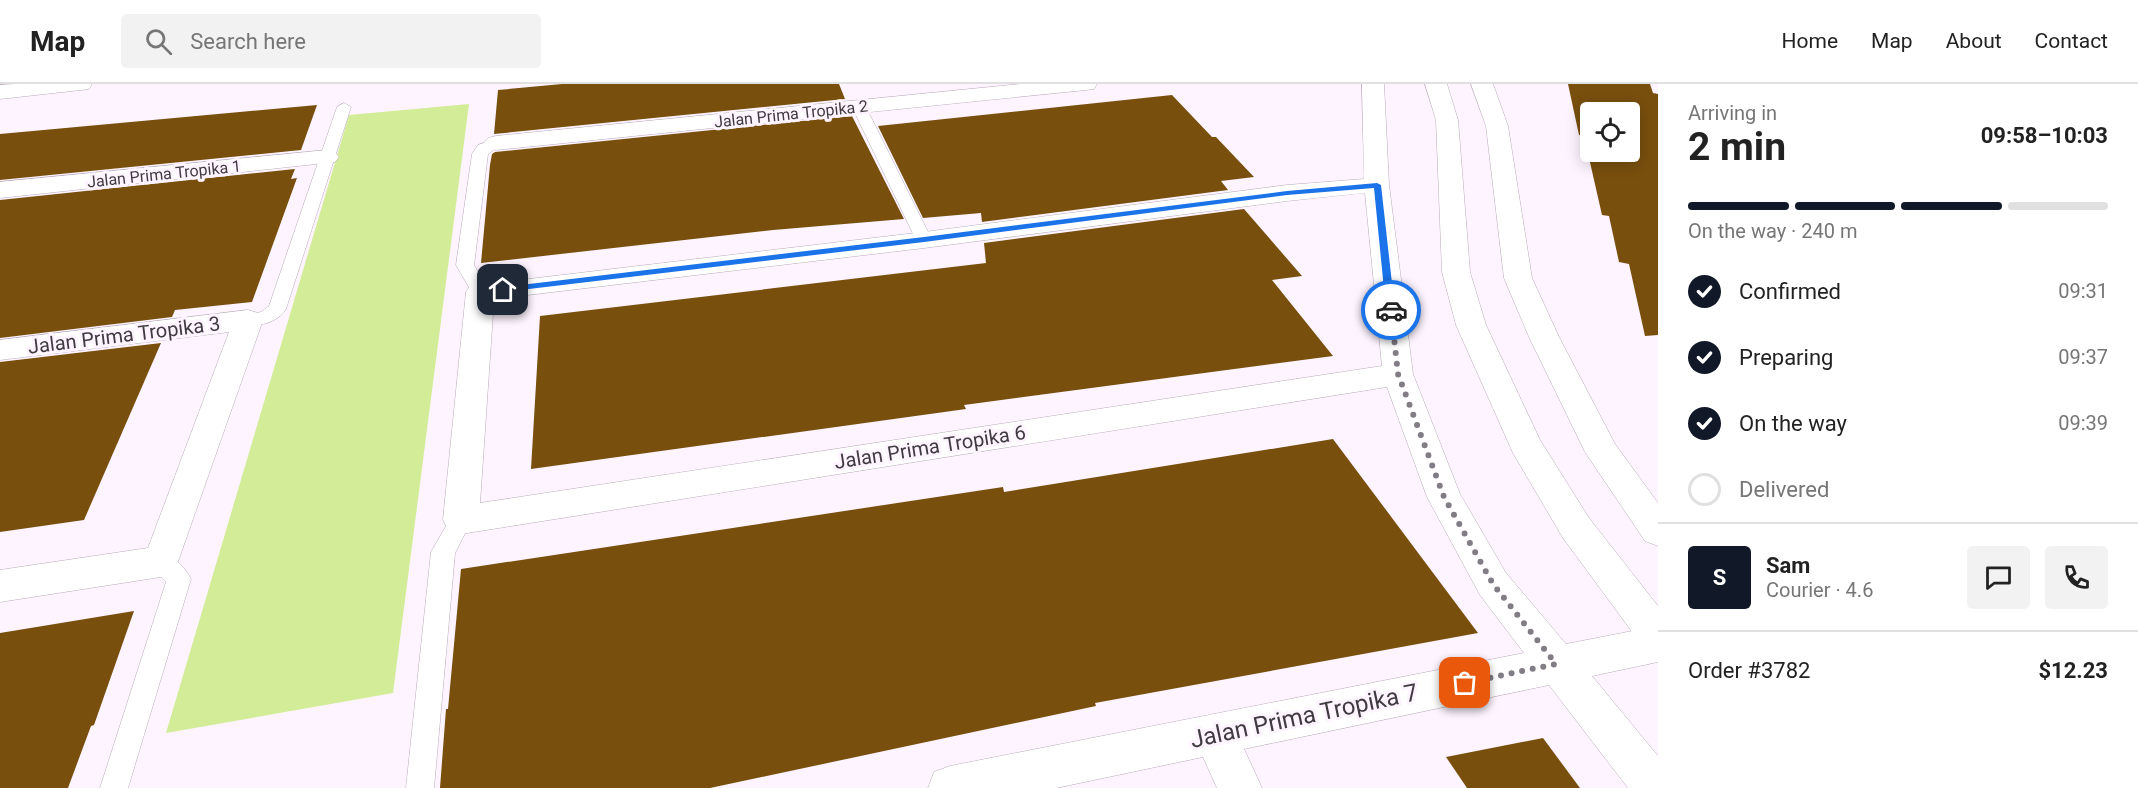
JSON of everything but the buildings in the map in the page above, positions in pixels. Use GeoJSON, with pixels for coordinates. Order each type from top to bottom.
{"type":"FeatureCollection","features":[{"type":"Feature","properties":{"kind":"street"},"geometry":{"type":"LineString","coordinates":[[11,89],[81,84]]}},
{"type":"Feature","properties":{"kind":"street","name":"Jalan Prima Tropika 2"},"geometry":{"type":"LineString","coordinates":[[496,143],[1086,84]]}},
{"type":"Feature","properties":{"kind":"street"},"geometry":{"type":"LineString","coordinates":[[1373,84],[1377,185],[1398,374],[1444,497],[1493,584],[1656,788]]}},
{"type":"Feature","properties":{"kind":"street"},"geometry":{"type":"LineString","coordinates":[[1436,84],[1447,120],[1456,272],[1471,325],[1525,444],[1576,528],[1658,636]]}},
{"type":"Feature","properties":{"kind":"street"},"geometry":{"type":"LineString","coordinates":[[1482,84],[1497,126],[1518,278],[1544,337],[1602,452],[1658,531]]}},
{"type":"Feature","properties":{"kind":"street","name":"Jalan Prima Tropika 1"},"geometry":{"type":"LineString","coordinates":[[0,190],[327,157]]}},
{"type":"Feature","properties":{"kind":"street"},"geometry":{"type":"LineString","coordinates":[[461,520],[480,292],[924,240],[1287,193],[1377,185]]}},
{"type":"Feature","properties":{"kind":"street"},"geometry":{"type":"LineString","coordinates":[[0,586],[161,562],[248,320]]}},
{"type":"Feature","properties":{"kind":"street","name":"Jalan Prima Tropika 3"},"geometry":{"type":"LineString","coordinates":[[0,350],[248,320]]}},
{"type":"Feature","properties":{"kind":"street","name":"Jalan Prima Tropika 6"},"geometry":{"type":"LineString","coordinates":[[461,520],[1398,374]]}},
{"type":"Feature","properties":{"kind":"street","name":"Jalan Prima Tropika 7"},"geometry":{"type":"LineString","coordinates":[[950,788],[1658,644]]}},
{"type":"Feature","properties":{"kind":"street"},"geometry":{"type":"LineString","coordinates":[[1214,735],[1240,788]]}},
{"type":"Feature","properties":{"kind":"lane"},"geometry":{"type":"LineString","coordinates":[[248,320],[266,317],[277,309],[344,107]]}},
{"type":"Feature","properties":{"kind":"lane"},"geometry":{"type":"LineString","coordinates":[[859,107],[924,240]]}},
{"type":"Feature","properties":{"kind":"lane"},"geometry":{"type":"LineString","coordinates":[[480,292],[465,265],[480,154],[483,148],[496,143]]}},
{"type":"Feature","properties":{"kind":"lane"},"geometry":{"type":"LineString","coordinates":[[420,788],[442,552],[461,520]]}},
{"type":"Feature","properties":{"kind":"lane"},"geometry":{"type":"LineString","coordinates":[[114,788],[179,579],[161,562]]}},
{"type":"Feature","properties":{"kind":"green space"},"geometry":{"type":"Polygon","coordinates":[[[469,104],[393,693],[166,733],[349,115],[469,104]]]}},
{"type":"Feature","properties":{"kind":"way so far"},"geometry":{"type":"LineString","coordinates":[[1391,310],[1398,374],[1444,497],[1493,584],[1556,664],[1465,683]]}},
{"type":"Feature","properties":{"kind":"route"},"geometry":{"type":"LineString","coordinates":[[503,290],[924,240],[1287,193],[1377,185],[1391,310]]}}]}
